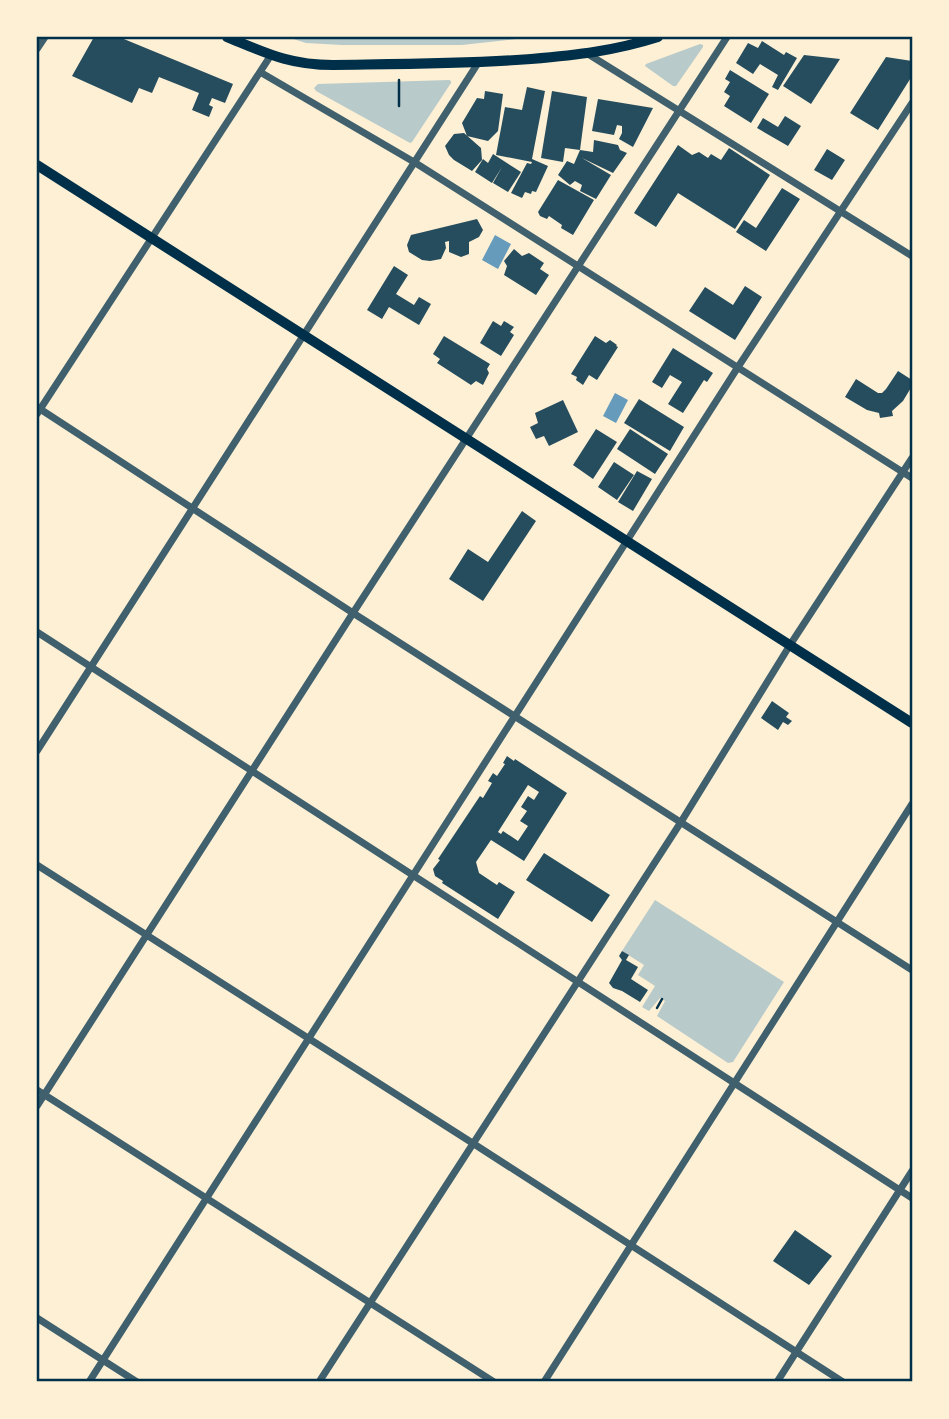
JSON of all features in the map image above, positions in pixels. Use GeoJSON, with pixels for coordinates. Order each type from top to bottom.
{"type":"FeatureCollection","features":[{"type":"Feature","properties":{"kind":"main road"},"geometry":{"type":"LineString","coordinates":[[227,37],[271,55],[311,65],[478,62],[588,54],[658,37]]}},
{"type":"Feature","properties":{"kind":"main road"},"geometry":{"type":"LineString","coordinates":[[37,165],[912,723]]}},
{"type":"Feature","properties":{"kind":"street"},"geometry":{"type":"LineString","coordinates":[[37,49],[45,37]]}},
{"type":"Feature","properties":{"kind":"street"},"geometry":{"type":"LineString","coordinates":[[37,1106],[40,1093],[146,935],[727,37]]}},
{"type":"Feature","properties":{"kind":"street"},"geometry":{"type":"LineString","coordinates":[[588,54],[912,256]]}},
{"type":"Feature","properties":{"kind":"street"},"geometry":{"type":"LineString","coordinates":[[271,55],[38,410],[912,970]]}},
{"type":"Feature","properties":{"kind":"street"},"geometry":{"type":"LineString","coordinates":[[37,751],[478,62]]}},
{"type":"Feature","properties":{"kind":"street"},"geometry":{"type":"LineString","coordinates":[[260,72],[414,162],[912,478]]}},
{"type":"Feature","properties":{"kind":"street"},"geometry":{"type":"LineString","coordinates":[[89,1382],[738,366],[912,103]]}},
{"type":"Feature","properties":{"kind":"street"},"geometry":{"type":"LineString","coordinates":[[319,1382],[578,983],[790,645],[912,458]]}},
{"type":"Feature","properties":{"kind":"street"},"geometry":{"type":"LineString","coordinates":[[37,632],[912,1198]]}},
{"type":"Feature","properties":{"kind":"street"},"geometry":{"type":"LineString","coordinates":[[544,1382],[912,804]]}},
{"type":"Feature","properties":{"kind":"street"},"geometry":{"type":"LineString","coordinates":[[37,865],[842,1382]]}},
{"type":"Feature","properties":{"kind":"street"},"geometry":{"type":"LineString","coordinates":[[40,1093],[494,1382]]}},
{"type":"Feature","properties":{"kind":"street"},"geometry":{"type":"LineString","coordinates":[[777,1382],[912,1171]]}},
{"type":"Feature","properties":{"kind":"street"},"geometry":{"type":"LineString","coordinates":[[37,1318],[137,1382]]}},
{"type":"Feature","properties":{"kind":"path"},"geometry":{"type":"LineString","coordinates":[[398,80],[399,106]]}},
{"type":"Feature","properties":{"kind":"path"},"geometry":{"type":"LineString","coordinates":[[657,1008],[663,999]]}},
{"type":"Feature","properties":{"kind":"shaded area"},"geometry":{"type":"Polygon","coordinates":[[[287,37],[526,38],[462,45],[342,45],[306,43],[287,37]]]}},
{"type":"Feature","properties":{"kind":"shaded area"},"geometry":{"type":"Polygon","coordinates":[[[700,44],[703,47],[676,86],[645,66],[646,64],[700,44]]]}},
{"type":"Feature","properties":{"kind":"shaded area"},"geometry":{"type":"Polygon","coordinates":[[[449,80],[451,83],[410,143],[314,88],[318,84],[449,80]]]}},
{"type":"Feature","properties":{"kind":"shaded area"},"geometry":{"type":"Polygon","coordinates":[[[655,900],[784,982],[733,1062],[728,1063],[657,1016],[665,1001],[660,998],[649,1011],[642,1007],[655,986],[638,975],[644,965],[622,951],[655,900]]]}},
{"type":"Feature","properties":{"kind":"water"},"geometry":{"type":"Polygon","coordinates":[[[495,235],[511,244],[498,269],[482,260],[495,235]]]}},
{"type":"Feature","properties":{"kind":"water"},"geometry":{"type":"Polygon","coordinates":[[[615,393],[628,400],[616,423],[603,416],[615,393]]]}},
{"type":"Feature","properties":{"kind":"building"},"geometry":{"type":"Polygon","coordinates":[[[94,37],[119,37],[233,84],[225,103],[212,98],[209,105],[213,107],[209,117],[192,110],[199,93],[159,77],[152,93],[139,88],[132,103],[72,76],[94,37]]]}},
{"type":"Feature","properties":{"kind":"building"},"geometry":{"type":"Polygon","coordinates":[[[762,41],[784,55],[786,52],[797,58],[778,90],[772,87],[778,75],[760,64],[753,74],[736,63],[748,43],[758,48],[762,41]]]}},
{"type":"Feature","properties":{"kind":"building"},"geometry":{"type":"Polygon","coordinates":[[[804,55],[840,59],[811,104],[783,86],[804,55]]]}},
{"type":"Feature","properties":{"kind":"building"},"geometry":{"type":"Polygon","coordinates":[[[886,57],[912,61],[912,76],[878,130],[850,113],[886,57]]]}},
{"type":"Feature","properties":{"kind":"building"},"geometry":{"type":"Polygon","coordinates":[[[730,70],[769,94],[751,123],[724,106],[730,96],[724,92],[730,82],[725,79],[730,70]]]}},
{"type":"Feature","properties":{"kind":"building"},"geometry":{"type":"Polygon","coordinates":[[[527,87],[545,91],[532,159],[548,166],[536,192],[525,192],[522,198],[511,193],[527,163],[532,162],[496,155],[505,107],[522,110],[527,87]]]}},
{"type":"Feature","properties":{"kind":"building"},"geometry":{"type":"Polygon","coordinates":[[[485,91],[503,94],[498,131],[488,141],[467,136],[462,123],[477,98],[484,99],[485,91]]]}},
{"type":"Feature","properties":{"kind":"building"},"geometry":{"type":"Polygon","coordinates":[[[552,91],[587,97],[580,150],[565,148],[563,162],[541,158],[552,91]]]}},
{"type":"Feature","properties":{"kind":"building"},"geometry":{"type":"Polygon","coordinates":[[[598,99],[653,108],[633,147],[619,139],[622,126],[617,125],[614,135],[592,131],[598,99]]]}},
{"type":"Feature","properties":{"kind":"building"},"geometry":{"type":"Polygon","coordinates":[[[785,116],[801,126],[788,146],[757,128],[763,118],[778,127],[785,116]]]}},
{"type":"Feature","properties":{"kind":"building"},"geometry":{"type":"Polygon","coordinates":[[[464,133],[481,148],[482,160],[472,171],[454,160],[445,146],[454,134],[464,133]]]}},
{"type":"Feature","properties":{"kind":"building"},"geometry":{"type":"Polygon","coordinates":[[[594,140],[618,145],[620,150],[627,153],[613,173],[582,158],[611,175],[596,199],[580,191],[582,185],[575,181],[570,185],[558,175],[567,161],[574,164],[580,150],[593,152],[594,140]]]}},
{"type":"Feature","properties":{"kind":"building"},"geometry":{"type":"Polygon","coordinates":[[[678,145],[692,155],[699,152],[708,158],[711,154],[721,160],[729,148],[770,175],[735,229],[678,193],[656,227],[634,213],[678,145]]]}},
{"type":"Feature","properties":{"kind":"building"},"geometry":{"type":"Polygon","coordinates":[[[827,149],[845,160],[832,180],[814,170],[827,149]]]}},
{"type":"Feature","properties":{"kind":"building"},"geometry":{"type":"Polygon","coordinates":[[[493,154],[521,172],[508,192],[493,183],[502,167],[492,183],[475,172],[483,159],[488,163],[493,154]]]}},
{"type":"Feature","properties":{"kind":"building"},"geometry":{"type":"Polygon","coordinates":[[[558,180],[594,200],[573,235],[549,216],[547,219],[538,212],[558,180]]]}},
{"type":"Feature","properties":{"kind":"building"},"geometry":{"type":"Polygon","coordinates":[[[782,188],[800,199],[766,251],[736,232],[744,220],[756,228],[782,188]]]}},
{"type":"Feature","properties":{"kind":"building"},"geometry":{"type":"Polygon","coordinates":[[[477,219],[483,230],[479,237],[469,242],[469,254],[461,257],[449,252],[449,241],[445,242],[446,248],[441,259],[422,260],[409,252],[407,245],[411,235],[477,219]]]}},
{"type":"Feature","properties":{"kind":"building"},"geometry":{"type":"Polygon","coordinates":[[[514,249],[522,256],[529,253],[544,263],[540,269],[549,275],[536,295],[504,275],[507,266],[504,261],[514,249]]]}},
{"type":"Feature","properties":{"kind":"building"},"geometry":{"type":"Polygon","coordinates":[[[394,266],[408,275],[396,294],[414,305],[419,297],[431,304],[419,325],[389,307],[382,319],[367,310],[394,266]]]}},
{"type":"Feature","properties":{"kind":"building"},"geometry":{"type":"Polygon","coordinates":[[[745,286],[762,297],[735,340],[689,311],[705,287],[733,305],[745,286]]]}},
{"type":"Feature","properties":{"kind":"building"},"geometry":{"type":"Polygon","coordinates":[[[493,321],[501,326],[504,321],[514,327],[510,332],[514,335],[501,356],[480,343],[493,321]]]}},
{"type":"Feature","properties":{"kind":"building"},"geometry":{"type":"Polygon","coordinates":[[[444,336],[490,364],[483,385],[476,381],[471,385],[437,363],[440,359],[433,354],[444,336]]]}},
{"type":"Feature","properties":{"kind":"building"},"geometry":{"type":"Polygon","coordinates":[[[595,336],[606,343],[610,340],[618,347],[597,380],[589,375],[583,385],[571,374],[595,336]]]}},
{"type":"Feature","properties":{"kind":"building"},"geometry":{"type":"Polygon","coordinates":[[[673,348],[713,373],[707,382],[704,380],[683,413],[668,404],[682,382],[670,375],[662,388],[652,382],[673,348]]]}},
{"type":"Feature","properties":{"kind":"building"},"geometry":{"type":"Polygon","coordinates":[[[898,371],[912,380],[912,386],[903,401],[892,411],[893,416],[880,418],[879,413],[867,410],[845,397],[856,379],[882,393],[898,371]]]}},
{"type":"Feature","properties":{"kind":"building"},"geometry":{"type":"Polygon","coordinates":[[[639,399],[684,427],[670,451],[624,423],[639,399]]]}},
{"type":"Feature","properties":{"kind":"building"},"geometry":{"type":"Polygon","coordinates":[[[563,400],[578,432],[549,446],[544,436],[536,439],[530,427],[538,423],[535,413],[563,400]]]}},
{"type":"Feature","properties":{"kind":"building"},"geometry":{"type":"Polygon","coordinates":[[[596,429],[617,442],[593,479],[573,465],[596,429]]]}},
{"type":"Feature","properties":{"kind":"building"},"geometry":{"type":"Polygon","coordinates":[[[630,429],[668,454],[655,474],[617,449],[630,429]]]}},
{"type":"Feature","properties":{"kind":"building"},"geometry":{"type":"Polygon","coordinates":[[[614,462],[634,475],[617,500],[598,487],[614,462]]]}},
{"type":"Feature","properties":{"kind":"building"},"geometry":{"type":"Polygon","coordinates":[[[637,471],[652,479],[633,511],[618,502],[637,471]]]}},
{"type":"Feature","properties":{"kind":"building"},"geometry":{"type":"Polygon","coordinates":[[[522,511],[536,521],[483,601],[449,579],[468,549],[488,562],[522,511]]]}},
{"type":"Feature","properties":{"kind":"building"},"geometry":{"type":"Polygon","coordinates":[[[772,701],[789,713],[786,717],[792,721],[788,725],[783,722],[778,730],[761,718],[772,701]]]}},
{"type":"Feature","properties":{"kind":"building"},"geometry":{"type":"Polygon","coordinates":[[[507,756],[514,761],[515,759],[567,793],[524,861],[491,840],[476,862],[479,873],[497,885],[499,882],[515,892],[498,919],[442,883],[443,881],[435,876],[433,869],[480,796],[483,798],[492,783],[488,781],[493,773],[497,776],[505,764],[503,763],[507,756]],[[528,785],[498,832],[501,834],[503,831],[518,841],[528,826],[520,821],[527,811],[521,807],[528,796],[534,800],[539,792],[528,785]]]}},
{"type":"Feature","properties":{"kind":"building"},"geometry":{"type":"Polygon","coordinates":[[[544,853],[610,895],[592,922],[526,880],[544,853]]]}},
{"type":"Feature","properties":{"kind":"building"},"geometry":{"type":"Polygon","coordinates":[[[622,951],[629,955],[626,960],[638,967],[631,979],[648,990],[640,1002],[613,988],[609,983],[622,960],[619,956],[622,951]]]}},
{"type":"Feature","properties":{"kind":"building"},"geometry":{"type":"Polygon","coordinates":[[[795,1230],[832,1256],[809,1285],[773,1261],[795,1230]]]}}]}
